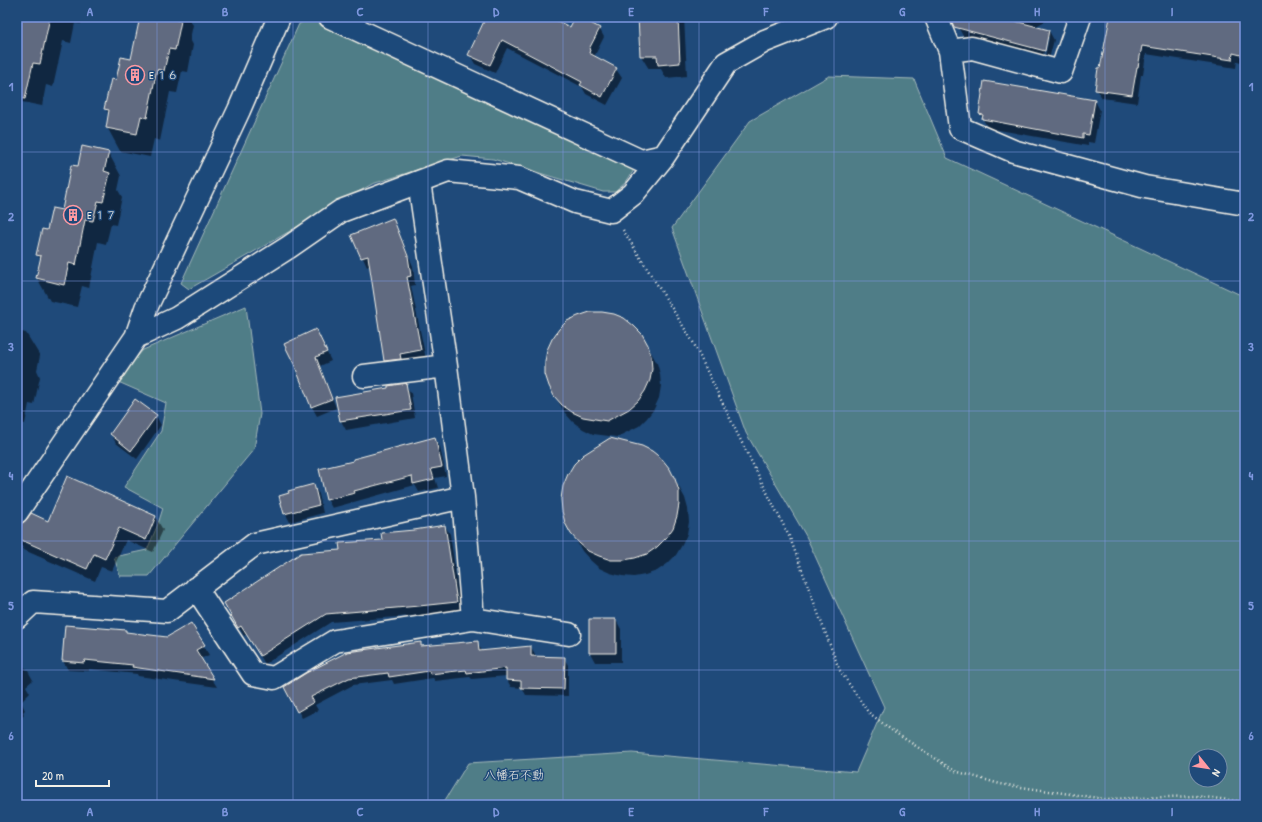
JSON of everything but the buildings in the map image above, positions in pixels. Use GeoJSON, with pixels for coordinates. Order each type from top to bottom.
{"type":"FeatureCollection","features":[{"type":"Feature","properties":{"kind":"street"},"geometry":{"type":"LineString","coordinates":[[17,512],[136,337],[146,308],[239,110],[279,17]]}},
{"type":"Feature","properties":{"kind":"street"},"geometry":{"type":"LineString","coordinates":[[330,17],[641,160],[664,156]]}},
{"type":"Feature","properties":{"kind":"street"},"geometry":{"type":"LineString","coordinates":[[136,337],[177,318],[341,212],[448,171],[519,178],[575,202],[611,211],[633,194],[664,156],[726,63],[794,23],[826,17]]}},
{"type":"Feature","properties":{"kind":"street"},"geometry":{"type":"LineString","coordinates":[[936,17],[950,52],[960,128],[1013,151],[1145,187],[1245,204]]}},
{"type":"Feature","properties":{"kind":"street"},"geometry":{"type":"LineString","coordinates":[[950,52],[972,48],[1061,72],[1080,17]]}},
{"type":"Feature","properties":{"kind":"street"},"geometry":{"type":"LineString","coordinates":[[419,182],[446,366],[463,497],[473,619]]}},
{"type":"Feature","properties":{"kind":"street"},"geometry":{"type":"LineString","coordinates":[[364,376],[446,366]]}},
{"type":"Feature","properties":{"kind":"street"},"geometry":{"type":"LineString","coordinates":[[17,617],[33,602],[167,611],[254,544],[463,497]]}},
{"type":"Feature","properties":{"kind":"street"},"geometry":{"type":"LineString","coordinates":[[196,588],[253,674],[274,678],[335,640],[473,619],[569,634]]}},
{"type":"Feature","properties":{"kind":"path"},"geometry":{"type":"LineString","coordinates":[[611,211],[693,342],[790,538],[839,669],[868,712],[894,732],[956,771],[1000,784],[1105,799],[1196,796],[1245,802]]}},
{"type":"Feature","properties":{"kind":"green space"},"geometry":{"type":"Polygon","coordinates":[[[310,18],[634,170],[626,182],[615,192],[603,192],[493,159],[462,156],[372,184],[189,289],[181,283],[299,24],[310,18]]]}},
{"type":"Feature","properties":{"kind":"green space"},"geometry":{"type":"Polygon","coordinates":[[[829,76],[914,79],[947,158],[1245,297],[1245,805],[442,805],[468,763],[632,753],[856,772],[884,707],[806,536],[746,433],[672,228],[750,121],[829,76]]]}},
{"type":"Feature","properties":{"kind":"green space"},"geometry":{"type":"Polygon","coordinates":[[[246,306],[260,414],[254,449],[149,576],[120,576],[114,557],[147,550],[163,508],[124,487],[161,431],[166,403],[116,381],[143,350],[246,306]]]}},
{"type":"Feature","properties":{"kind":"place","name":"E １６"},"geometry":{"type":"Point","coordinates":[135,75]}},
{"type":"Feature","properties":{"kind":"place","name":"E １７"},"geometry":{"type":"Point","coordinates":[73,215]}},
{"type":"Feature","properties":{"kind":"district","name":"八幡石不動"},"geometry":{"type":"Point","coordinates":[514,775]}}]}
